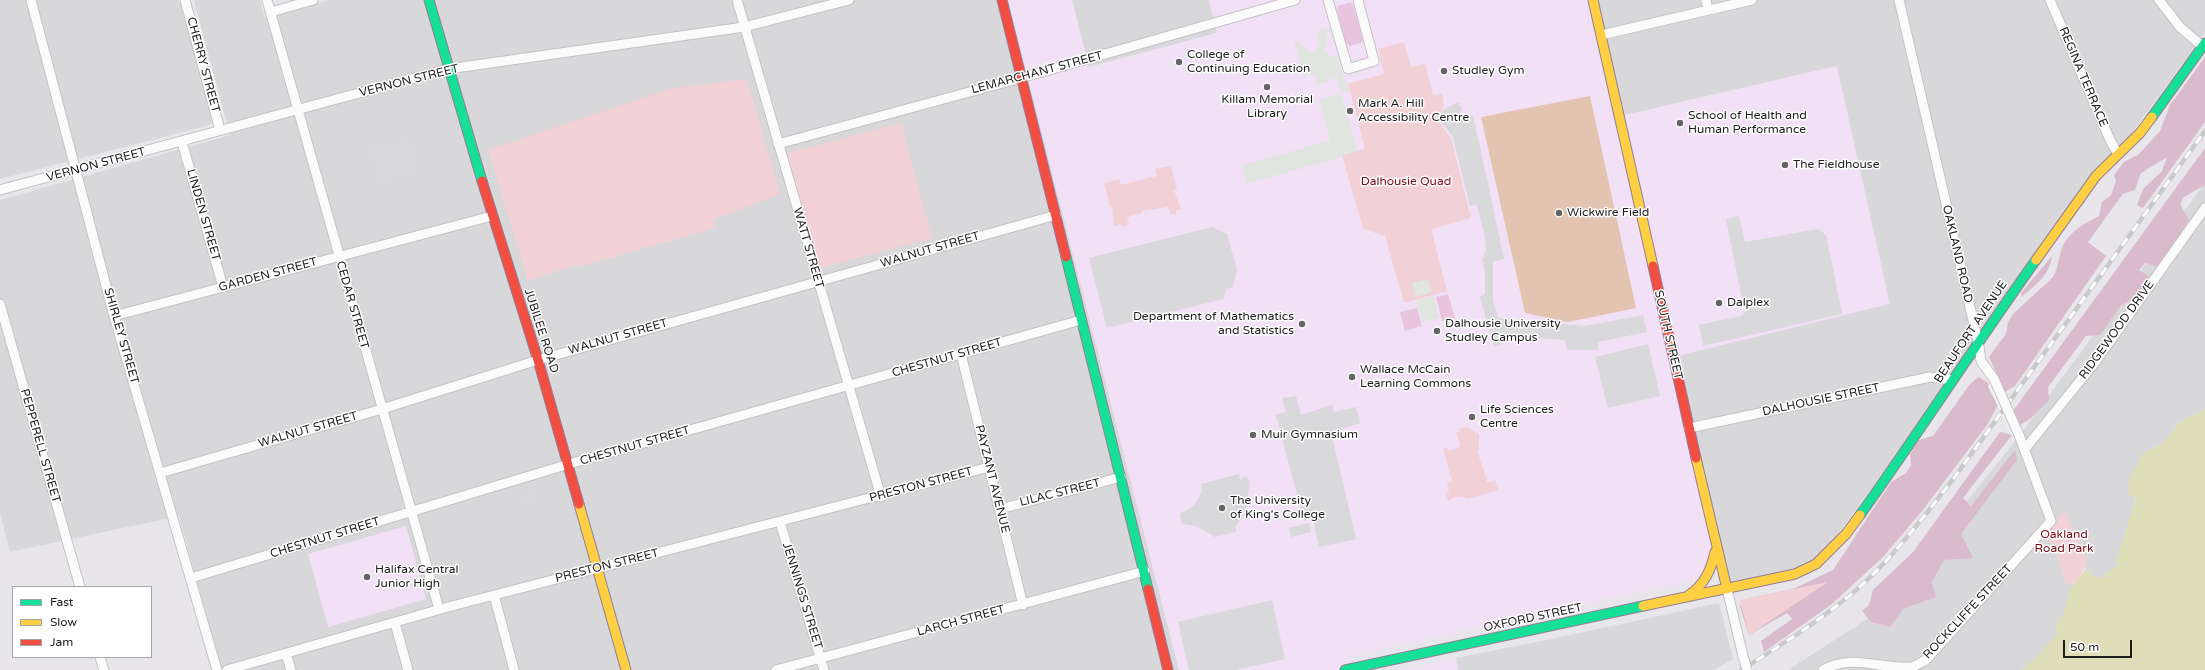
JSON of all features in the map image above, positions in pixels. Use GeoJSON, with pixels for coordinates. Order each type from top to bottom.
{"type":"FeatureCollection","features":[{"type":"Feature","properties":{"kind":"street","name":"SHIRLEY STREET"},"geometry":{"type":"LineString","coordinates":[[31,0],[114,316],[217,670]]}},
{"type":"Feature","properties":{"kind":"street","name":"CHERRY STREET"},"geometry":{"type":"LineString","coordinates":[[185,0],[220,130]]}},
{"type":"Feature","properties":{"kind":"street","name":"CEDAR STREET"},"geometry":{"type":"LineString","coordinates":[[267,0],[299,108],[339,257],[439,609]]}},
{"type":"Feature","properties":{"kind":"street"},"geometry":{"type":"LineString","coordinates":[[271,12],[313,0]]}},
{"type":"Feature","properties":{"kind":"street","name":"JUBILEE ROAD"},"geometry":{"type":"LineString","coordinates":[[429,0],[492,216],[538,360],[569,464],[626,670]]}},
{"type":"Feature","properties":{"kind":"street","name":"WATT STREET"},"geometry":{"type":"LineString","coordinates":[[737,0],[881,497]]}},
{"type":"Feature","properties":{"kind":"street","name":"VERNON STREET"},"geometry":{"type":"LineString","coordinates":[[0,190],[76,171],[299,108],[448,69],[744,27],[849,0]]}},
{"type":"Feature","properties":{"kind":"street"},"geometry":{"type":"LineString","coordinates":[[1002,0],[1145,572],[1168,670]]}},
{"type":"Feature","properties":{"kind":"street","name":"LEMARCHANT STREET"},"geometry":{"type":"LineString","coordinates":[[778,144],[1021,78],[1295,0]]}},
{"type":"Feature","properties":{"kind":"street"},"geometry":{"type":"LineString","coordinates":[[1328,0],[1348,69],[1374,61],[1358,0]]}},
{"type":"Feature","properties":{"kind":"street","name":"SOUTH STREET"},"geometry":{"type":"LineString","coordinates":[[1594,0],[1716,549],[1747,670]]}},
{"type":"Feature","properties":{"kind":"street"},"geometry":{"type":"LineString","coordinates":[[1706,0],[1708,10]]}},
{"type":"Feature","properties":{"kind":"street"},"geometry":{"type":"LineString","coordinates":[[1601,36],[1752,0]]}},
{"type":"Feature","properties":{"kind":"street","name":"OAKLAND ROAD"},"geometry":{"type":"LineString","coordinates":[[1899,0],[1978,342],[1981,361],[1994,379],[2020,435],[2051,521]]}},
{"type":"Feature","properties":{"kind":"street","name":"REGINA TERRACE"},"geometry":{"type":"LineString","coordinates":[[2050,0],[2110,140],[2118,154]]}},
{"type":"Feature","properties":{"kind":"street"},"geometry":{"type":"LineString","coordinates":[[2159,0],[2180,27],[2204,44]]}},
{"type":"Feature","properties":{"kind":"street","name":"BEAUFORT AVENUE"},"geometry":{"type":"LineString","coordinates":[[1727,589],[1795,574],[1816,564],[1828,554],[1846,534],[1909,447],[1978,342],[2096,176],[2140,133],[2204,44]]}},
{"type":"Feature","properties":{"kind":"street","name":"LINDEN STREET"},"geometry":{"type":"LineString","coordinates":[[182,142],[223,287]]}},
{"type":"Feature","properties":{"kind":"street","name":"RIDGEWOOD DRIVE"},"geometry":{"type":"LineString","coordinates":[[2025,449],[2096,361],[2205,208]]}},
{"type":"Feature","properties":{"kind":"street","name":"WALNUT STREET"},"geometry":{"type":"LineString","coordinates":[[160,473],[382,409],[538,360],[1056,215]]}},
{"type":"Feature","properties":{"kind":"street","name":"GARDEN STREET"},"geometry":{"type":"LineString","coordinates":[[114,316],[492,216]]}},
{"type":"Feature","properties":{"kind":"street","name":"PEPPERELL STREET"},"geometry":{"type":"LineString","coordinates":[[0,304],[80,586]]}},
{"type":"Feature","properties":{"kind":"street","name":"CHESTNUT STREET"},"geometry":{"type":"LineString","coordinates":[[191,578],[569,464],[1081,320]]}},
{"type":"Feature","properties":{"kind":"street","name":"PAYZANT AVENUE"},"geometry":{"type":"LineString","coordinates":[[961,354],[1023,605]]}},
{"type":"Feature","properties":{"kind":"street","name":"DALHOUSIE STREET"},"geometry":{"type":"LineString","coordinates":[[1689,428],[1930,377],[1953,380]]}},
{"type":"Feature","properties":{"kind":"street","name":"PRESTON STREET"},"geometry":{"type":"LineString","coordinates":[[227,670],[395,623],[439,609],[881,497],[989,467]]}},
{"type":"Feature","properties":{"kind":"street","name":"LILAC STREET"},"geometry":{"type":"LineString","coordinates":[[1000,508],[1121,477]]}},
{"type":"Feature","properties":{"kind":"street","name":"ROCKCLIFFE STREET"},"geometry":{"type":"LineString","coordinates":[[1823,670],[1831,665],[1845,662],[1896,668],[1912,667],[1926,660],[2051,521]]}},
{"type":"Feature","properties":{"kind":"street","name":"JENNINGS STREET"},"geometry":{"type":"LineString","coordinates":[[780,522],[824,670]]}},
{"type":"Feature","properties":{"kind":"street"},"geometry":{"type":"LineString","coordinates":[[1686,598],[1704,583],[1713,568],[1716,549]]}},
{"type":"Feature","properties":{"kind":"street","name":"LARCH STREET"},"geometry":{"type":"LineString","coordinates":[[776,670],[1145,572]]}},
{"type":"Feature","properties":{"kind":"street","name":"OXFORD STREET"},"geometry":{"type":"LineString","coordinates":[[1345,670],[1727,589]]}},
{"type":"Feature","properties":{"kind":"street"},"geometry":{"type":"LineString","coordinates":[[494,595],[514,670]]}},
{"type":"Feature","properties":{"kind":"street"},"geometry":{"type":"LineString","coordinates":[[395,623],[408,670]]}},
{"type":"Feature","properties":{"kind":"street"},"geometry":{"type":"LineString","coordinates":[[286,654],[291,670]]}},
{"type":"Feature","properties":{"kind":"street"},"geometry":{"type":"LineString","coordinates":[[100,658],[104,670]]}},
{"type":"Feature","properties":{"kind":"shaded area"},"geometry":{"type":"Polygon","coordinates":[[[0,0],[179,0],[213,120],[210,125],[0,179],[0,0]]]}},
{"type":"Feature","properties":{"kind":"shaded area"},"geometry":{"type":"Polygon","coordinates":[[[194,0],[260,0],[264,17],[330,0],[1008,0],[1179,670],[222,670],[179,516],[10,552],[0,513],[0,200],[230,135],[194,0]],[[726,215],[578,264],[578,267],[715,228],[713,220],[726,215]]]}},
{"type":"Feature","properties":{"kind":"shaded area","name":"Dalhousie University Studley Campus"},"geometry":{"type":"Polygon","coordinates":[[[1008,0],[1072,0],[1089,67],[1217,33],[1209,0],[1592,0],[1621,116],[1837,66],[1890,304],[1673,357],[1716,549],[1707,568],[1695,580],[1349,656],[1352,670],[1179,670],[1008,0]]]}},
{"type":"Feature","properties":{"kind":"shaded area"},"geometry":{"type":"Polygon","coordinates":[[[1072,0],[1209,0],[1217,33],[1089,67],[1072,0]]]}},
{"type":"Feature","properties":{"kind":"shaded area"},"geometry":{"type":"Polygon","coordinates":[[[1592,0],[2205,0],[2205,33],[1816,564],[1727,589],[1673,357],[1837,66],[1621,116],[1592,0]]]}},
{"type":"Feature","properties":{"kind":"shaded area"},"geometry":{"type":"Polygon","coordinates":[[[1350,2],[1353,5],[1363,40],[1361,43],[1350,46],[1346,43],[1337,9],[1338,6],[1350,2]]]}},
{"type":"Feature","properties":{"kind":"shaded area"},"geometry":{"type":"Polygon","coordinates":[[[1329,27],[1331,32],[1326,33],[1328,41],[1325,49],[1330,56],[1338,57],[1344,80],[1346,80],[1349,91],[1341,93],[1338,79],[1335,80],[1333,76],[1330,81],[1316,85],[1318,79],[1313,74],[1304,77],[1294,39],[1311,53],[1320,45],[1320,41],[1317,37],[1321,29],[1329,27]]]}},
{"type":"Feature","properties":{"kind":"shaded area"},"geometry":{"type":"Polygon","coordinates":[[[2205,57],[2205,122],[2143,208],[2137,205],[2143,189],[2162,171],[2167,157],[2141,173],[2135,190],[2123,194],[2088,242],[2106,256],[2015,386],[2005,392],[1989,357],[2006,334],[2008,322],[2013,314],[2052,278],[2057,269],[2063,245],[2071,234],[2087,222],[2099,216],[2102,202],[2111,195],[2116,181],[2114,175],[2124,162],[2139,154],[2160,131],[2170,105],[2205,57]]]}},
{"type":"Feature","properties":{"kind":"shaded area"},"geometry":{"type":"Polygon","coordinates":[[[1341,93],[1357,151],[1343,155],[1343,157],[1247,183],[1242,165],[1330,141],[1319,99],[1341,93]]]}},
{"type":"Feature","properties":{"kind":"shaded area","name":"Wickwire Field"},"geometry":{"type":"Polygon","coordinates":[[[1590,96],[1636,308],[1568,322],[1525,313],[1481,117],[1590,96]]]}},
{"type":"Feature","properties":{"kind":"shaded area"},"geometry":{"type":"Polygon","coordinates":[[[1458,102],[1462,109],[1459,115],[1462,118],[1473,115],[1504,259],[1493,262],[1493,300],[1498,318],[1585,326],[1643,315],[1647,332],[1598,342],[1598,350],[1568,350],[1565,340],[1524,337],[1494,346],[1480,297],[1485,294],[1485,273],[1482,259],[1486,248],[1484,233],[1477,205],[1470,206],[1453,137],[1437,117],[1445,109],[1458,102]]]}},
{"type":"Feature","properties":{"kind":"shaded area"},"geometry":{"type":"Polygon","coordinates":[[[410,136],[420,174],[377,184],[367,147],[410,136]]]}},
{"type":"Feature","properties":{"kind":"shaded area"},"geometry":{"type":"Polygon","coordinates":[[[2205,148],[2205,185],[2184,197],[2180,204],[2189,220],[2159,267],[2145,263],[2139,270],[2151,278],[2136,298],[2121,305],[2100,335],[2086,336],[2048,387],[2049,400],[2030,419],[2020,425],[2013,411],[2205,148]]]}},
{"type":"Feature","properties":{"kind":"shaded area"},"geometry":{"type":"Polygon","coordinates":[[[2205,183],[2205,409],[2179,423],[2162,444],[2144,452],[2136,498],[2119,564],[2099,580],[2093,578],[2088,569],[2086,569],[2058,516],[2048,535],[2053,549],[2056,552],[2066,583],[2073,583],[2064,613],[2057,622],[2056,636],[2045,650],[2021,670],[1788,670],[1878,612],[2020,435],[2205,183]]]}},
{"type":"Feature","properties":{"kind":"shaded area"},"geometry":{"type":"Polygon","coordinates":[[[1739,216],[1745,242],[1818,229],[1826,235],[1842,314],[1703,346],[1699,325],[1741,316],[1749,305],[1750,298],[1742,299],[1726,219],[1739,216]]]}},
{"type":"Feature","properties":{"kind":"shaded area"},"geometry":{"type":"Polygon","coordinates":[[[1212,227],[1227,234],[1237,270],[1233,287],[1226,289],[1223,299],[1107,328],[1089,258],[1212,227]]]}},
{"type":"Feature","properties":{"kind":"shaded area"},"geometry":{"type":"Polygon","coordinates":[[[2052,256],[2051,263],[2045,274],[2037,284],[2022,297],[2021,293],[2052,256]]]}},
{"type":"Feature","properties":{"kind":"shaded area"},"geometry":{"type":"Polygon","coordinates":[[[1428,279],[1432,292],[1415,297],[1412,283],[1428,279]]]}},
{"type":"Feature","properties":{"kind":"shaded area"},"geometry":{"type":"Polygon","coordinates":[[[1448,294],[1455,318],[1442,321],[1436,297],[1448,294]]]}},
{"type":"Feature","properties":{"kind":"shaded area"},"geometry":{"type":"Polygon","coordinates":[[[1433,296],[1439,318],[1422,322],[1416,300],[1433,296]]]}},
{"type":"Feature","properties":{"kind":"shaded area"},"geometry":{"type":"Polygon","coordinates":[[[1417,308],[1422,326],[1405,331],[1400,312],[1417,308]]]}},
{"type":"Feature","properties":{"kind":"shaded area"},"geometry":{"type":"Polygon","coordinates":[[[1648,344],[1660,396],[1608,408],[1595,357],[1648,344]]]}},
{"type":"Feature","properties":{"kind":"shaded area"},"geometry":{"type":"Polygon","coordinates":[[[1979,377],[1988,383],[1998,405],[1987,425],[1922,511],[1883,557],[1832,604],[1764,652],[1761,641],[1792,619],[1787,613],[1749,635],[1739,604],[1742,606],[1744,599],[1793,589],[1833,570],[1891,482],[1906,473],[1911,465],[1910,454],[1919,440],[1933,436],[1970,384],[1979,377]]]}},
{"type":"Feature","properties":{"kind":"shaded area"},"geometry":{"type":"Polygon","coordinates":[[[1296,396],[1301,415],[1332,405],[1334,412],[1356,407],[1360,423],[1331,432],[1356,539],[1319,547],[1313,519],[1304,521],[1276,415],[1286,412],[1282,398],[1296,396]]]}},
{"type":"Feature","properties":{"kind":"shaded area"},"geometry":{"type":"Polygon","coordinates":[[[2205,409],[2205,670],[2021,670],[2036,658],[2056,636],[2057,622],[2064,613],[2071,587],[2086,569],[2088,569],[2093,577],[2096,575],[2099,580],[2119,564],[2116,561],[2136,499],[2128,494],[2129,478],[2144,452],[2162,444],[2179,423],[2205,409]]]}},
{"type":"Feature","properties":{"kind":"shaded area"},"geometry":{"type":"Polygon","coordinates":[[[2000,432],[2012,435],[1963,498],[1971,506],[2015,450],[2017,460],[1961,534],[1973,558],[1944,560],[1932,582],[1936,597],[1903,609],[1890,627],[1871,622],[1862,611],[1869,605],[1873,590],[1913,552],[2000,432]]]}},
{"type":"Feature","properties":{"kind":"shaded area"},"geometry":{"type":"Polygon","coordinates":[[[1239,474],[1240,480],[1245,476],[1250,482],[1245,512],[1236,526],[1236,532],[1215,537],[1196,526],[1182,524],[1180,514],[1193,506],[1198,499],[1202,491],[1201,484],[1239,474]]]}},
{"type":"Feature","properties":{"kind":"shaded area"},"geometry":{"type":"Polygon","coordinates":[[[539,488],[542,501],[524,506],[520,493],[539,488]]]}},
{"type":"Feature","properties":{"kind":"shaded area"},"geometry":{"type":"Polygon","coordinates":[[[1309,523],[1311,532],[1291,537],[1289,528],[1309,523]]]}},
{"type":"Feature","properties":{"kind":"shaded area","name":"Halifax Central Junior High"},"geometry":{"type":"Polygon","coordinates":[[[406,526],[426,599],[328,627],[308,554],[406,526]]]}},
{"type":"Feature","properties":{"kind":"shaded area"},"geometry":{"type":"Polygon","coordinates":[[[1272,600],[1285,659],[1235,670],[1189,670],[1178,622],[1272,600]]]}},
{"type":"Feature","properties":{"kind":"shaded area"},"geometry":{"type":"Polygon","coordinates":[[[1719,603],[1733,659],[1714,670],[1627,670],[1617,625],[1719,603]]]}},
{"type":"Feature","properties":{"kind":"shaded area"},"geometry":{"type":"Polygon","coordinates":[[[1617,625],[1627,670],[1542,670],[1536,642],[1617,625]]]}},
{"type":"Feature","properties":{"kind":"shaded area"},"geometry":{"type":"Polygon","coordinates":[[[1536,642],[1542,670],[1458,670],[1456,658],[1536,642]]]}},
{"type":"Feature","properties":{"kind":"shaded area"},"geometry":{"type":"Polygon","coordinates":[[[1456,658],[1458,670],[1401,670],[1422,666],[1456,658]]]}},
{"type":"Feature","properties":{"kind":"green space","name":"Dalhousie Quad"},"geometry":{"type":"Polygon","coordinates":[[[1404,42],[1411,67],[1425,63],[1433,96],[1442,94],[1443,107],[1436,118],[1451,138],[1471,218],[1431,229],[1447,291],[1404,303],[1385,236],[1363,229],[1342,155],[1365,149],[1348,84],[1384,74],[1378,49],[1404,42]]]}},
{"type":"Feature","properties":{"kind":"green space"},"geometry":{"type":"Polygon","coordinates":[[[747,79],[780,194],[713,220],[715,228],[578,267],[577,264],[528,281],[488,150],[669,89],[747,79]]]}},
{"type":"Feature","properties":{"kind":"green space"},"geometry":{"type":"Polygon","coordinates":[[[901,123],[932,238],[821,268],[785,154],[901,123]]]}},
{"type":"Feature","properties":{"kind":"green space"},"geometry":{"type":"Polygon","coordinates":[[[1171,166],[1177,190],[1174,190],[1181,209],[1176,210],[1177,213],[1171,215],[1168,207],[1142,211],[1142,213],[1127,217],[1129,225],[1122,227],[1121,224],[1114,226],[1112,206],[1110,207],[1104,183],[1119,179],[1121,185],[1157,176],[1155,169],[1171,166]]]}},
{"type":"Feature","properties":{"kind":"green space"},"geometry":{"type":"Polygon","coordinates":[[[1467,427],[1479,434],[1479,449],[1477,450],[1487,482],[1495,480],[1498,490],[1468,499],[1458,497],[1448,501],[1446,494],[1449,492],[1447,483],[1452,481],[1443,449],[1447,447],[1448,451],[1458,448],[1460,444],[1456,432],[1460,432],[1459,429],[1467,427]]]}},
{"type":"Feature","properties":{"kind":"green space","name":"Oakland Road Park"},"geometry":{"type":"Polygon","coordinates":[[[2065,512],[2086,560],[2082,573],[2078,579],[2075,582],[2066,584],[2056,552],[2053,549],[2048,535],[2058,516],[2065,512]]]}},
{"type":"Feature","properties":{"kind":"green space"},"geometry":{"type":"Polygon","coordinates":[[[1828,582],[1749,635],[1740,600],[1828,582]]]}},
{"type":"Feature","properties":{"kind":"pier"},"geometry":{"type":"Polygon","coordinates":[[[1997,375],[2023,431],[2015,441],[1988,386],[1997,375]]]}},
{"type":"Feature","properties":{"kind":"railway"},"geometry":{"type":"LineString","coordinates":[[1741,670],[1799,633],[1854,592],[1907,538],[1954,478],[2205,131]]}},
{"type":"Feature","properties":{"kind":"traffic: fast"},"geometry":{"type":"LineString","coordinates":[[429,0],[482,181]]}},
{"type":"Feature","properties":{"kind":"traffic: fast"},"geometry":{"type":"LineString","coordinates":[[2152,117],[2205,43]]}},
{"type":"Feature","properties":{"kind":"traffic: fast"},"geometry":{"type":"LineString","coordinates":[[1066,257],[1148,589]]}},
{"type":"Feature","properties":{"kind":"traffic: fast"},"geometry":{"type":"LineString","coordinates":[[1860,515],[2036,260]]}},
{"type":"Feature","properties":{"kind":"traffic: fast"},"geometry":{"type":"LineString","coordinates":[[1345,670],[1643,606]]}},
{"type":"Feature","properties":{"kind":"traffic: slow"},"geometry":{"type":"LineString","coordinates":[[1593,0],[1653,266]]}},
{"type":"Feature","properties":{"kind":"traffic: slow"},"geometry":{"type":"LineString","coordinates":[[2036,260],[2096,176],[2140,133],[2152,117]]}},
{"type":"Feature","properties":{"kind":"traffic: slow"},"geometry":{"type":"LineString","coordinates":[[1696,458],[1727,589]]}},
{"type":"Feature","properties":{"kind":"traffic: slow"},"geometry":{"type":"LineString","coordinates":[[579,504],[626,670]]}},
{"type":"Feature","properties":{"kind":"traffic: slow"},"geometry":{"type":"LineString","coordinates":[[1643,606],[1795,574],[1816,564],[1846,534],[1860,515]]}},
{"type":"Feature","properties":{"kind":"traffic: slow"},"geometry":{"type":"LineString","coordinates":[[1689,595],[1695,591],[1703,581],[1712,565],[1715,552]]}},
{"type":"Feature","properties":{"kind":"traffic: jam"},"geometry":{"type":"LineString","coordinates":[[1002,0],[1066,257]]}},
{"type":"Feature","properties":{"kind":"traffic: jam"},"geometry":{"type":"LineString","coordinates":[[482,181],[538,360],[579,504]]}},
{"type":"Feature","properties":{"kind":"traffic: jam"},"geometry":{"type":"LineString","coordinates":[[1653,266],[1696,458]]}},
{"type":"Feature","properties":{"kind":"traffic: jam"},"geometry":{"type":"LineString","coordinates":[[1148,589],[1168,670]]}},
{"type":"Feature","properties":{"kind":"place","name":"College of Continuing Education"},"geometry":{"type":"Point","coordinates":[1179,62]}},
{"type":"Feature","properties":{"kind":"place","name":"Studley Gym"},"geometry":{"type":"Point","coordinates":[1444,71]}},
{"type":"Feature","properties":{"kind":"place","name":"Killam Memorial Library"},"geometry":{"type":"Point","coordinates":[1267,87]}},
{"type":"Feature","properties":{"kind":"place","name":"Mark A. Hill Accessibility Centre"},"geometry":{"type":"Point","coordinates":[1350,111]}},
{"type":"Feature","properties":{"kind":"place","name":"School of Health and Human Performance"},"geometry":{"type":"Point","coordinates":[1680,123]}},
{"type":"Feature","properties":{"kind":"place","name":"The Fieldhouse"},"geometry":{"type":"Point","coordinates":[1785,165]}},
{"type":"Feature","properties":{"kind":"place","name":"Wickwire Field"},"geometry":{"type":"Point","coordinates":[1559,213]}},
{"type":"Feature","properties":{"kind":"place","name":"Dalplex"},"geometry":{"type":"Point","coordinates":[1719,303]}},
{"type":"Feature","properties":{"kind":"place","name":"Department of Mathematics and Statistics"},"geometry":{"type":"Point","coordinates":[1302,324]}},
{"type":"Feature","properties":{"kind":"place","name":"Dalhousie University Studley Campus"},"geometry":{"type":"Point","coordinates":[1437,331]}},
{"type":"Feature","properties":{"kind":"place","name":"Wallace McCain Learning Commons"},"geometry":{"type":"Point","coordinates":[1352,377]}},
{"type":"Feature","properties":{"kind":"place","name":"Life Sciences Centre"},"geometry":{"type":"Point","coordinates":[1472,417]}},
{"type":"Feature","properties":{"kind":"place","name":"Muir Gymnasium"},"geometry":{"type":"Point","coordinates":[1253,435]}},
{"type":"Feature","properties":{"kind":"place","name":"The University of King's College"},"geometry":{"type":"Point","coordinates":[1222,508]}},
{"type":"Feature","properties":{"kind":"place","name":"Halifax Central Junior High"},"geometry":{"type":"Point","coordinates":[367,577]}}]}
